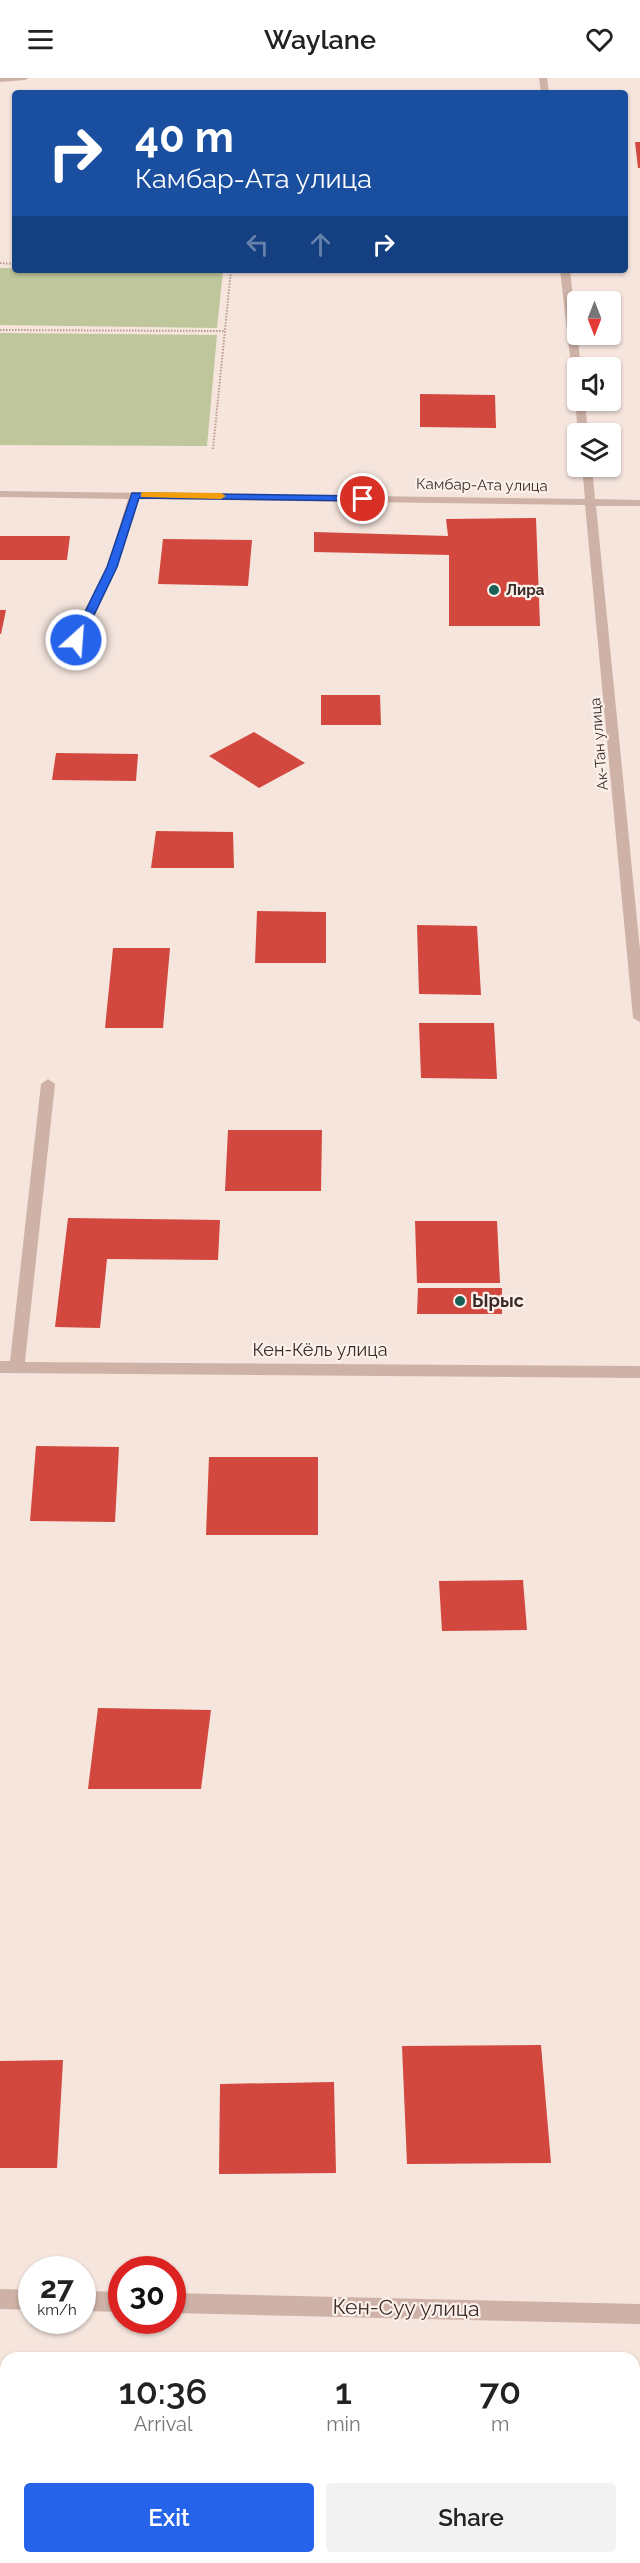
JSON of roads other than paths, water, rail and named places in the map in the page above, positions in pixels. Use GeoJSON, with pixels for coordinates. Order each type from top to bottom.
{"type":"FeatureCollection","features":[{"type":"Feature","properties":{"kind":"street"},"geometry":{"type":"LineString","coordinates":[[0,80],[25,78]]}},
{"type":"Feature","properties":{"kind":"street"},"geometry":{"type":"LineString","coordinates":[[565,273],[575,357]]}},
{"type":"Feature","properties":{"kind":"street","name":"Ак-Тан улица"},"geometry":{"type":"LineString","coordinates":[[588,477],[640,1018]]}},
{"type":"Feature","properties":{"kind":"street","name":"Камбар-Ата улица"},"geometry":{"type":"LineString","coordinates":[[0,494],[640,503]]}},
{"type":"Feature","properties":{"kind":"street"},"geometry":{"type":"LineString","coordinates":[[76,640],[112,567],[135,495]]}},
{"type":"Feature","properties":{"kind":"street"},"geometry":{"type":"LineString","coordinates":[[17,1367],[48,1084]]}},
{"type":"Feature","properties":{"kind":"street","name":"Кен-Кёль улица"},"geometry":{"type":"LineString","coordinates":[[0,1367],[640,1372]]}},
{"type":"Feature","properties":{"kind":"street"},"geometry":{"type":"LineString","coordinates":[[0,2299],[18,2300]]}},
{"type":"Feature","properties":{"kind":"street","name":"Кен-Суу улица"},"geometry":{"type":"LineString","coordinates":[[186,2303],[640,2314]]}},
{"type":"Feature","properties":{"kind":"place","name":"Лира"},"geometry":{"type":"Point","coordinates":[494,590]}},
{"type":"Feature","properties":{"kind":"place","name":"Ырыс"},"geometry":{"type":"Point","coordinates":[460,1301]}}]}
